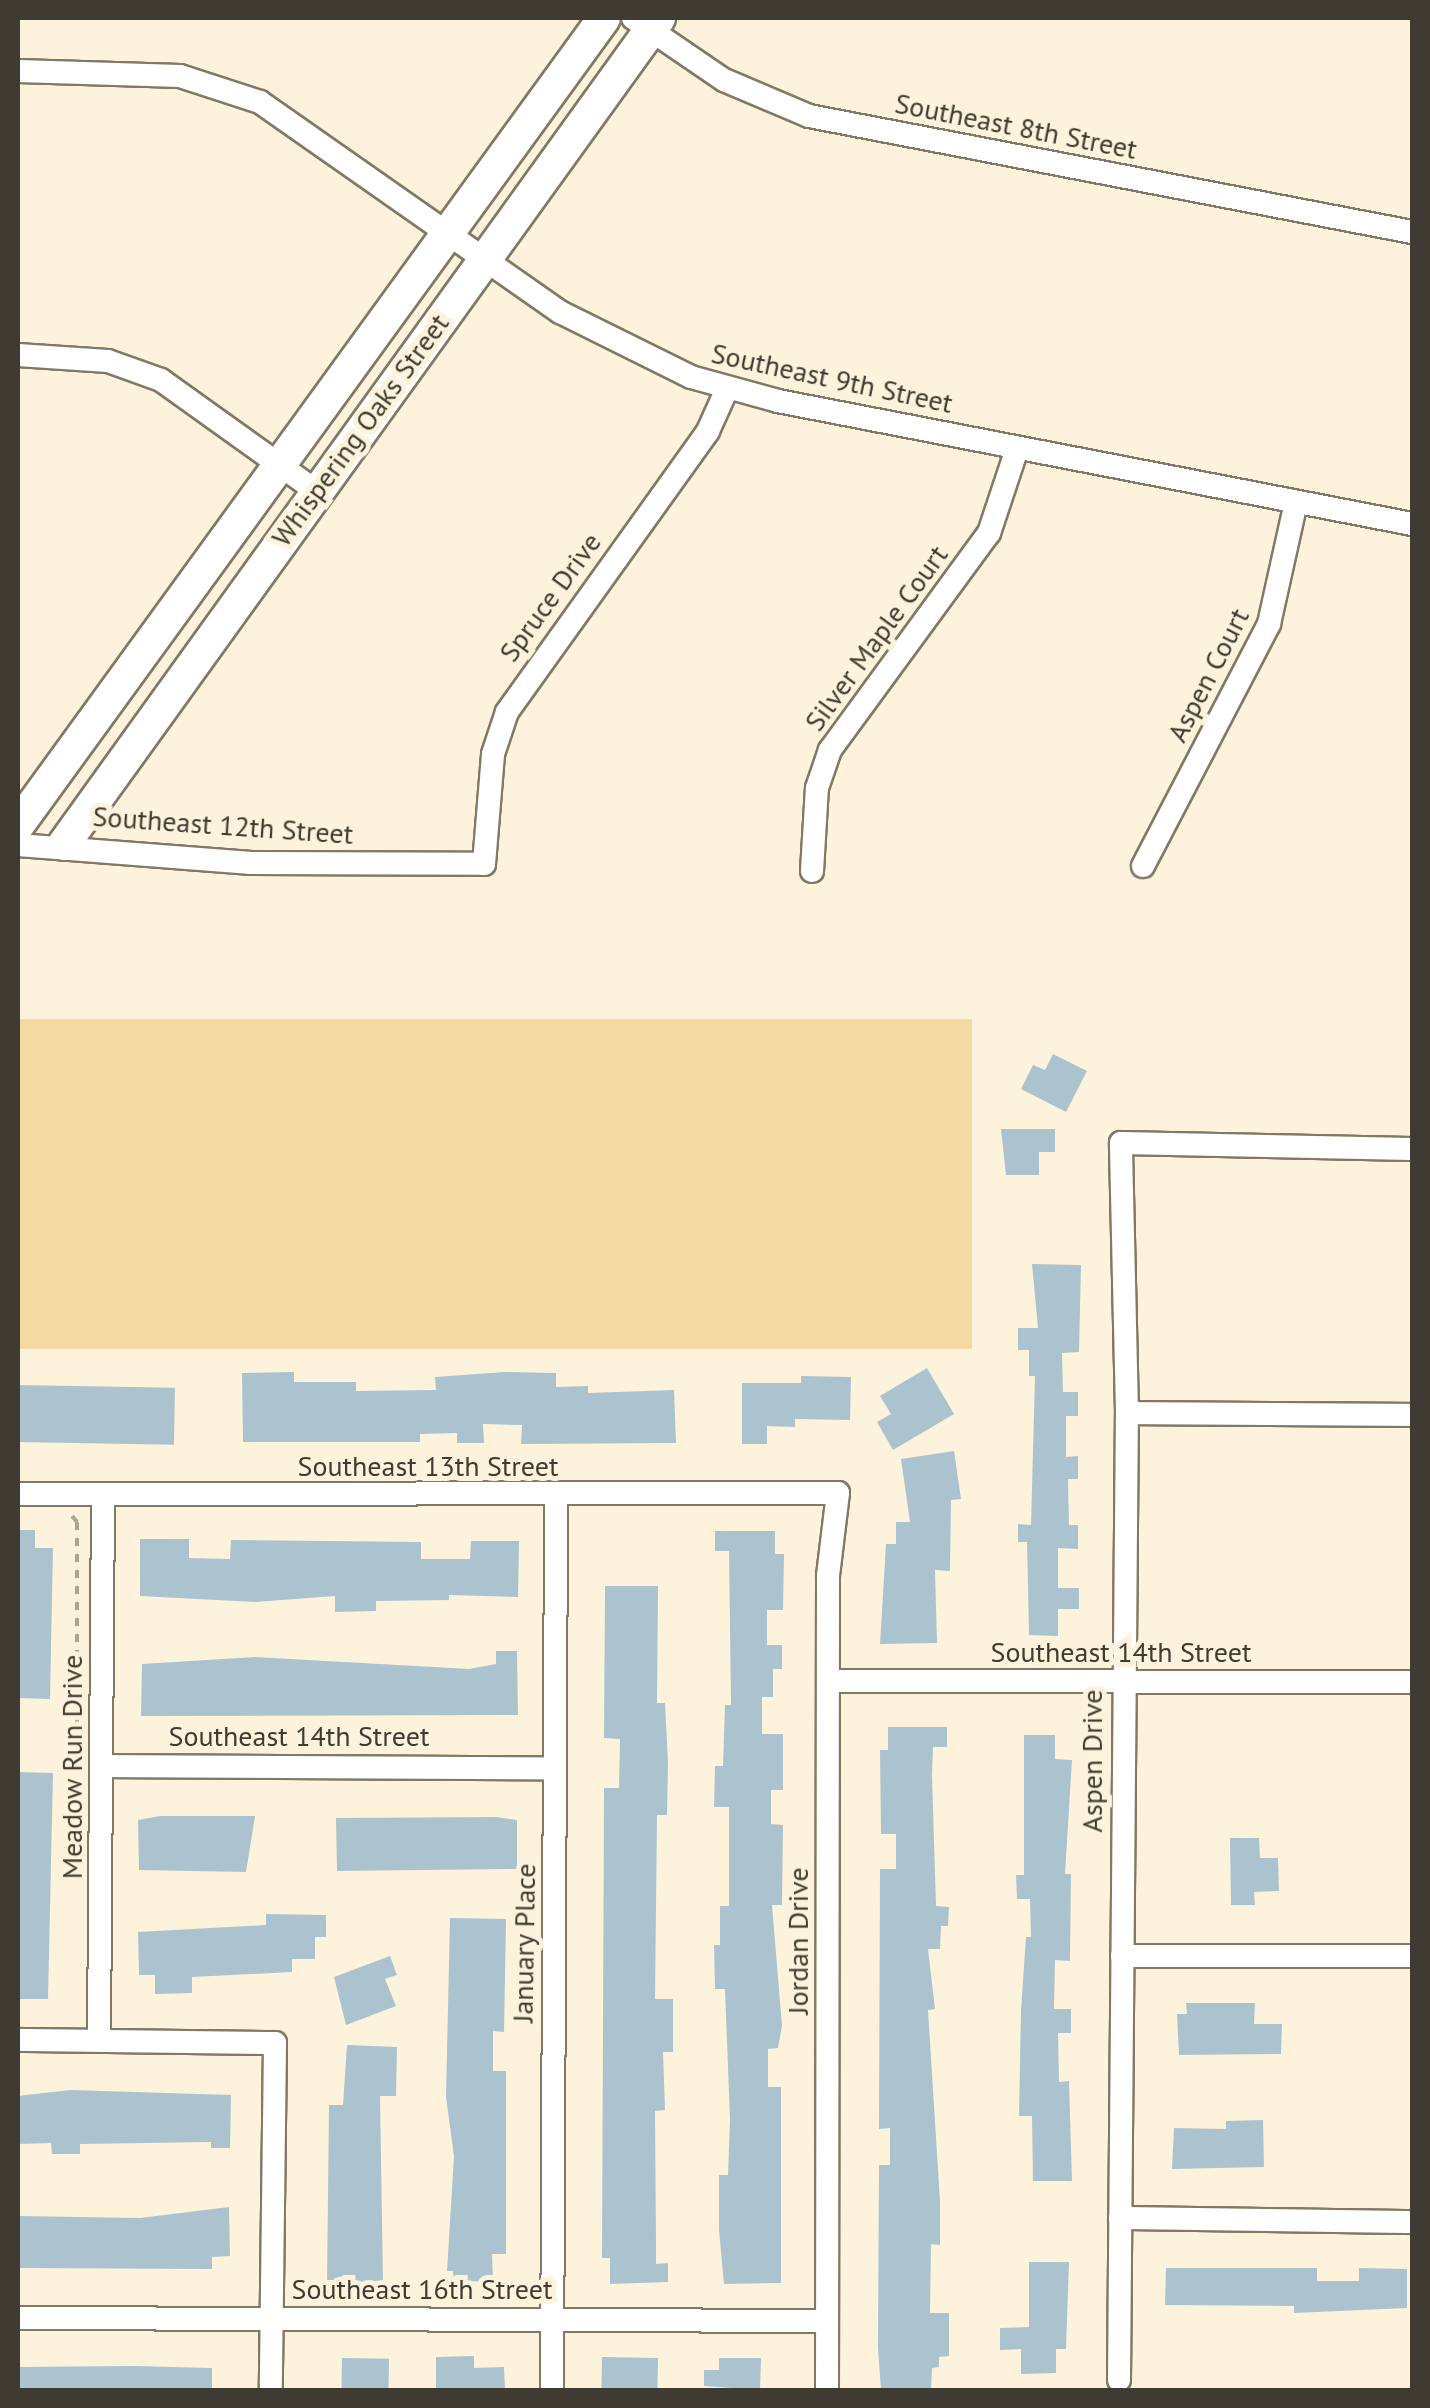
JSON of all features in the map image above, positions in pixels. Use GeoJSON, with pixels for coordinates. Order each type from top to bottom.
{"type":"FeatureCollection","features":[{"type":"Feature","properties":{"kind":"street","name":"Whispering Oaks Street"},"geometry":{"type":"LineString","coordinates":[[18,825],[604,18]]}},
{"type":"Feature","properties":{"kind":"street","name":"Whispering Oaks Street"},"geometry":{"type":"LineString","coordinates":[[64,844],[485,258],[647,22]]}},
{"type":"Feature","properties":{"kind":"street","name":"Southeast 8th Street"},"geometry":{"type":"LineString","coordinates":[[647,22],[724,80],[822,120],[1412,232]]}},
{"type":"Feature","properties":{"kind":"street","name":"Southeast 9th Street"},"geometry":{"type":"LineString","coordinates":[[18,71],[180,76],[229,88],[282,114],[603,337],[728,389],[1412,524]]}},
{"type":"Feature","properties":{"kind":"street"},"geometry":{"type":"LineString","coordinates":[[18,355],[90,358],[135,369],[182,394],[316,490]]}},
{"type":"Feature","properties":{"kind":"street","name":"Spruce Drive"},"geometry":{"type":"LineString","coordinates":[[484,864],[493,754],[507,712],[708,431],[728,389]]}},
{"type":"Feature","properties":{"kind":"street","name":"Silver Maple Court"},"geometry":{"type":"LineString","coordinates":[[812,871],[817,788],[830,750],[989,533],[1017,449]]}},
{"type":"Feature","properties":{"kind":"street","name":"Aspen Court"},"geometry":{"type":"LineString","coordinates":[[1143,866],[1269,624],[1296,502]]}},
{"type":"Feature","properties":{"kind":"street","name":"Southeast 12th Street"},"geometry":{"type":"LineString","coordinates":[[18,845],[64,844],[252,863],[484,864]]}},
{"type":"Feature","properties":{"kind":"street","name":"Aspen Drive"},"geometry":{"type":"LineString","coordinates":[[1119,2380],[1127,1414],[1121,1143],[1412,1149]]}},
{"type":"Feature","properties":{"kind":"street"},"geometry":{"type":"LineString","coordinates":[[1127,1414],[1412,1415]]}},
{"type":"Feature","properties":{"kind":"street","name":"Southeast 13th Street"},"geometry":{"type":"LineString","coordinates":[[18,1494],[556,1497],[838,1493]]}},
{"type":"Feature","properties":{"kind":"street","name":"Jordan Drive"},"geometry":{"type":"LineString","coordinates":[[827,2390],[828,1576],[838,1493]]}},
{"type":"Feature","properties":{"kind":"street","name":"Meadow Run Drive"},"geometry":{"type":"LineString","coordinates":[[100,2040],[103,1495]]}},
{"type":"Feature","properties":{"kind":"street","name":"January Place"},"geometry":{"type":"LineString","coordinates":[[552,2390],[556,1497]]}},
{"type":"Feature","properties":{"kind":"street","name":"Southeast 14th Street"},"geometry":{"type":"LineString","coordinates":[[829,1680],[1412,1682]]}},
{"type":"Feature","properties":{"kind":"street","name":"Southeast 14th Street"},"geometry":{"type":"LineString","coordinates":[[103,1766],[556,1768]]}},
{"type":"Feature","properties":{"kind":"street"},"geometry":{"type":"LineString","coordinates":[[1122,1956],[1412,1956]]}},
{"type":"Feature","properties":{"kind":"street"},"geometry":{"type":"LineString","coordinates":[[18,2040],[275,2043],[271,2390]]}},
{"type":"Feature","properties":{"kind":"street"},"geometry":{"type":"LineString","coordinates":[[1120,2218],[1412,2222]]}},
{"type":"Feature","properties":{"kind":"street","name":"Southeast 16th Street"},"geometry":{"type":"LineString","coordinates":[[18,2318],[827,2321]]}},
{"type":"Feature","properties":{"kind":"path"},"geometry":{"type":"LineString","coordinates":[[63,1514],[78,1522],[77,1785]]}},
{"type":"Feature","properties":{"kind":"shaded area"},"geometry":{"type":"Polygon","coordinates":[[[18,1019],[972,1019],[972,1349],[18,1349],[18,1019]]]}},
{"type":"Feature","properties":{"kind":"building"},"geometry":{"type":"Polygon","coordinates":[[[1053,1054],[1087,1071],[1066,1112],[1021,1089],[1033,1065],[1045,1070],[1053,1054]]]}},
{"type":"Feature","properties":{"kind":"building"},"geometry":{"type":"Polygon","coordinates":[[[1001,1129],[1055,1129],[1055,1152],[1039,1152],[1039,1175],[1006,1175],[1001,1129]]]}},
{"type":"Feature","properties":{"kind":"building"},"geometry":{"type":"Polygon","coordinates":[[[1032,1264],[1081,1265],[1079,1352],[1062,1353],[1063,1392],[1078,1392],[1078,1416],[1066,1416],[1066,1457],[1078,1456],[1078,1479],[1068,1479],[1069,1525],[1078,1525],[1078,1549],[1058,1548],[1058,1588],[1079,1588],[1079,1609],[1058,1609],[1058,1636],[1029,1635],[1027,1542],[1018,1542],[1018,1524],[1031,1525],[1035,1376],[1029,1376],[1029,1350],[1018,1350],[1018,1328],[1038,1328],[1032,1264]]]}},
{"type":"Feature","properties":{"kind":"building"},"geometry":{"type":"Polygon","coordinates":[[[927,1368],[954,1414],[893,1450],[877,1422],[891,1414],[880,1396],[927,1368]]]}},
{"type":"Feature","properties":{"kind":"building"},"geometry":{"type":"Polygon","coordinates":[[[294,1372],[294,1382],[356,1382],[356,1391],[436,1390],[435,1377],[504,1372],[556,1373],[556,1387],[588,1386],[588,1393],[674,1390],[676,1443],[521,1444],[522,1425],[483,1424],[484,1443],[457,1443],[457,1433],[420,1434],[420,1442],[243,1442],[242,1373],[294,1372]]]}},
{"type":"Feature","properties":{"kind":"building"},"geometry":{"type":"Polygon","coordinates":[[[801,1376],[851,1377],[850,1420],[795,1419],[795,1427],[767,1426],[767,1444],[742,1444],[742,1383],[801,1383],[801,1376]]]}},
{"type":"Feature","properties":{"kind":"building"},"geometry":{"type":"Polygon","coordinates":[[[18,1385],[175,1388],[174,1445],[18,1442],[18,1385]]]}},
{"type":"Feature","properties":{"kind":"building"},"geometry":{"type":"Polygon","coordinates":[[[954,1451],[961,1499],[951,1500],[950,1571],[935,1570],[937,1643],[880,1644],[886,1544],[896,1544],[896,1522],[910,1522],[901,1459],[954,1451]]]}},
{"type":"Feature","properties":{"kind":"building"},"geometry":{"type":"Polygon","coordinates":[[[18,1530],[35,1530],[35,1548],[53,1548],[50,1699],[18,1698],[18,1530]]]}},
{"type":"Feature","properties":{"kind":"building"},"geometry":{"type":"Polygon","coordinates":[[[715,1531],[775,1531],[775,1554],[784,1554],[783,1610],[767,1610],[767,1645],[782,1645],[782,1669],[773,1669],[773,1697],[762,1697],[762,1734],[783,1734],[783,1790],[771,1790],[771,1824],[783,1825],[782,1905],[772,1905],[782,2026],[778,2048],[768,2049],[768,2087],[781,2087],[781,2283],[724,2284],[719,2230],[719,2175],[728,2175],[730,2120],[725,1989],[715,1989],[714,1945],[720,1945],[720,1906],[729,1906],[729,1807],[714,1807],[715,1766],[723,1766],[725,1705],[731,1705],[729,1551],[715,1551],[715,1531]]]}},
{"type":"Feature","properties":{"kind":"building"},"geometry":{"type":"Polygon","coordinates":[[[140,1539],[189,1539],[189,1558],[230,1559],[231,1540],[421,1542],[421,1559],[470,1559],[471,1541],[519,1541],[518,1597],[449,1595],[449,1600],[376,1601],[376,1611],[335,1612],[335,1596],[255,1602],[140,1596],[140,1539]]]}},
{"type":"Feature","properties":{"kind":"building"},"geometry":{"type":"Polygon","coordinates":[[[605,1586],[658,1586],[657,1703],[665,1703],[668,1762],[667,1815],[657,1815],[655,1999],[673,1999],[673,2052],[663,2052],[665,2110],[655,2111],[656,2264],[668,2263],[668,2282],[610,2284],[610,2258],[602,2258],[604,1788],[619,1788],[620,1739],[604,1738],[605,1586]]]}},
{"type":"Feature","properties":{"kind":"building"},"geometry":{"type":"Polygon","coordinates":[[[496,1651],[517,1651],[518,1715],[141,1716],[142,1664],[255,1657],[469,1669],[496,1664],[496,1651]]]}},
{"type":"Feature","properties":{"kind":"building"},"geometry":{"type":"Polygon","coordinates":[[[888,1727],[947,1727],[947,1747],[933,1747],[932,1775],[936,1906],[949,1907],[948,1926],[941,1926],[940,1949],[928,1949],[935,2009],[928,2010],[940,2201],[940,2245],[931,2244],[930,2313],[949,2313],[949,2356],[939,2357],[939,2367],[932,2368],[931,2390],[881,2390],[878,2348],[879,2165],[890,2165],[890,2128],[879,2129],[880,1869],[896,1869],[896,1834],[881,1834],[880,1750],[888,1750],[888,1727]]]}},
{"type":"Feature","properties":{"kind":"building"},"geometry":{"type":"Polygon","coordinates":[[[1024,1735],[1055,1735],[1055,1759],[1072,1760],[1065,1874],[1071,1874],[1070,1961],[1055,1960],[1054,2009],[1071,2009],[1071,2033],[1058,2033],[1059,2082],[1069,2081],[1072,2181],[1033,2181],[1032,2116],[1019,2116],[1021,2010],[1026,1937],[1031,1937],[1030,1899],[1017,1899],[1016,1875],[1024,1875],[1024,1735]]]}},
{"type":"Feature","properties":{"kind":"building"},"geometry":{"type":"Polygon","coordinates":[[[18,1772],[53,1773],[48,1999],[18,1999],[18,1772]]]}},
{"type":"Feature","properties":{"kind":"building"},"geometry":{"type":"Polygon","coordinates":[[[160,1816],[255,1816],[246,1872],[139,1870],[138,1820],[160,1816]]]}},
{"type":"Feature","properties":{"kind":"building"},"geometry":{"type":"Polygon","coordinates":[[[336,1818],[517,1820],[517,1869],[337,1871],[336,1818]]]}},
{"type":"Feature","properties":{"kind":"building"},"geometry":{"type":"Polygon","coordinates":[[[1230,1838],[1259,1838],[1260,1858],[1278,1858],[1279,1891],[1254,1892],[1255,1905],[1231,1905],[1230,1838]]]}},
{"type":"Feature","properties":{"kind":"building"},"geometry":{"type":"Polygon","coordinates":[[[266,1914],[326,1915],[326,1937],[315,1937],[315,1959],[292,1959],[292,1972],[192,1977],[192,1993],[155,1994],[155,1975],[139,1975],[138,1932],[266,1925],[266,1914]]]}},
{"type":"Feature","properties":{"kind":"building"},"geometry":{"type":"Polygon","coordinates":[[[450,1918],[506,1919],[504,2032],[493,2031],[493,2071],[506,2071],[506,2254],[492,2254],[493,2281],[454,2282],[453,2271],[447,2271],[454,2156],[446,2097],[450,1918]]]}},
{"type":"Feature","properties":{"kind":"building"},"geometry":{"type":"Polygon","coordinates":[[[390,1956],[397,1975],[385,1979],[396,2006],[346,2025],[334,1977],[390,1956]]]}},
{"type":"Feature","properties":{"kind":"building"},"geometry":{"type":"Polygon","coordinates":[[[1186,2003],[1255,2003],[1254,2024],[1282,2024],[1281,2054],[1179,2055],[1177,2014],[1187,2014],[1186,2003]]]}},
{"type":"Feature","properties":{"kind":"building"},"geometry":{"type":"Polygon","coordinates":[[[347,2045],[397,2047],[396,2096],[380,2096],[383,2281],[327,2283],[329,2105],[343,2105],[347,2045]]]}},
{"type":"Feature","properties":{"kind":"building"},"geometry":{"type":"Polygon","coordinates":[[[70,2090],[231,2095],[230,2148],[211,2148],[211,2142],[80,2144],[80,2154],[52,2154],[51,2143],[18,2144],[18,2096],[70,2090]]]}},
{"type":"Feature","properties":{"kind":"building"},"geometry":{"type":"Polygon","coordinates":[[[1263,2120],[1264,2167],[1172,2169],[1174,2128],[1226,2129],[1226,2121],[1263,2120]]]}},
{"type":"Feature","properties":{"kind":"building"},"geometry":{"type":"Polygon","coordinates":[[[229,2207],[230,2256],[212,2257],[212,2269],[18,2268],[18,2216],[140,2218],[229,2207]]]}},
{"type":"Feature","properties":{"kind":"building"},"geometry":{"type":"Polygon","coordinates":[[[1029,2262],[1069,2262],[1066,2349],[1056,2349],[1056,2373],[1021,2374],[1021,2349],[1000,2350],[1000,2328],[1029,2327],[1029,2262]]]}},
{"type":"Feature","properties":{"kind":"building"},"geometry":{"type":"Polygon","coordinates":[[[1166,2268],[1317,2268],[1317,2281],[1359,2281],[1359,2268],[1407,2269],[1407,2308],[1294,2313],[1294,2306],[1165,2305],[1166,2268]]]}},
{"type":"Feature","properties":{"kind":"building"},"geometry":{"type":"Polygon","coordinates":[[[474,2356],[474,2368],[504,2367],[505,2390],[436,2390],[436,2357],[474,2356]]]}},
{"type":"Feature","properties":{"kind":"building"},"geometry":{"type":"Polygon","coordinates":[[[602,2357],[658,2358],[657,2390],[601,2390],[602,2357]]]}},
{"type":"Feature","properties":{"kind":"building"},"geometry":{"type":"Polygon","coordinates":[[[342,2358],[389,2359],[388,2390],[341,2390],[342,2358]]]}},
{"type":"Feature","properties":{"kind":"building"},"geometry":{"type":"Polygon","coordinates":[[[719,2358],[761,2358],[760,2390],[704,2386],[704,2370],[719,2370],[719,2358]]]}},
{"type":"Feature","properties":{"kind":"building"},"geometry":{"type":"Polygon","coordinates":[[[18,2367],[212,2368],[212,2390],[18,2390],[18,2367]]]}}]}
